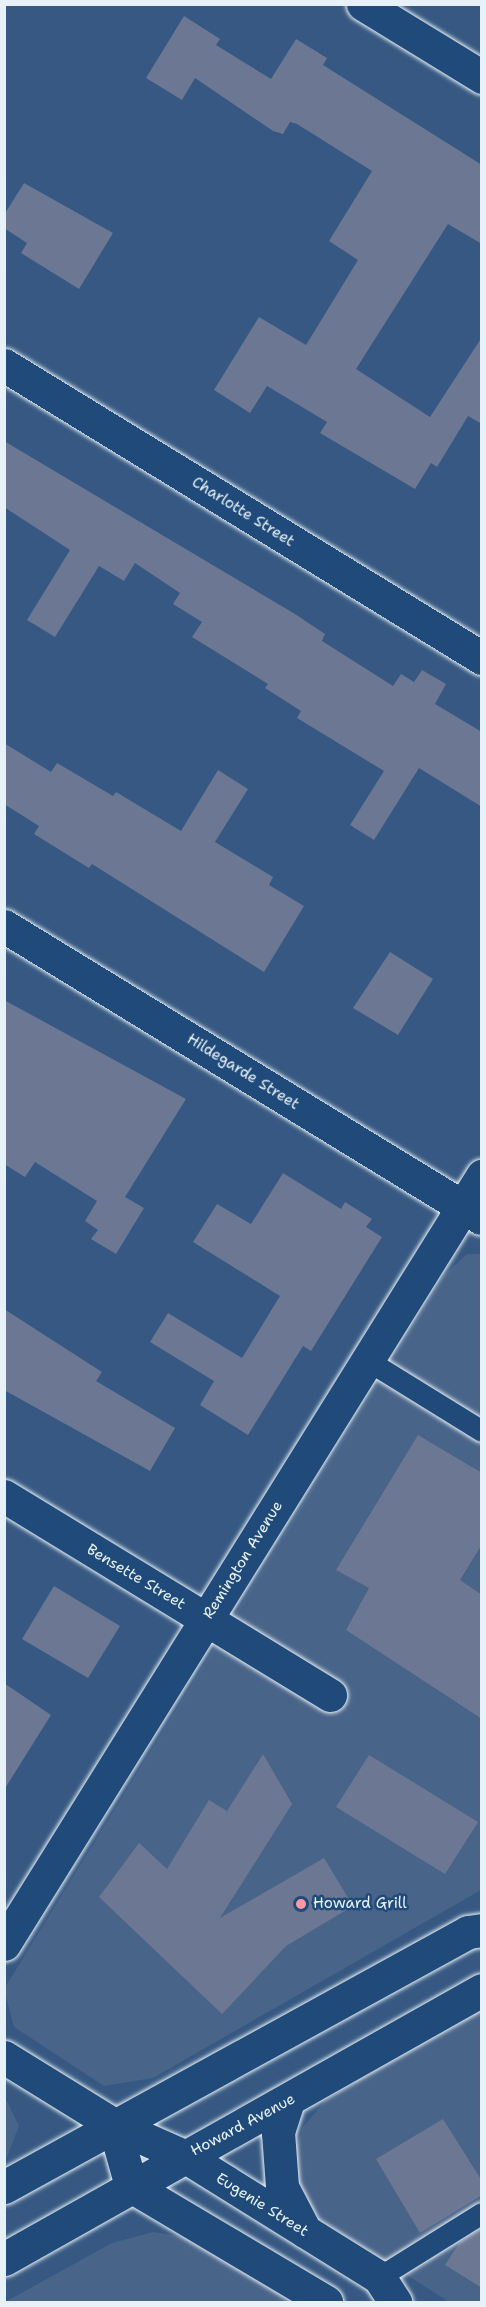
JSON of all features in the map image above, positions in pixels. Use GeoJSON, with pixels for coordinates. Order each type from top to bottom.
{"type":"FeatureCollection","features":[{"type":"Feature","properties":{"kind":"street"},"geometry":{"type":"LineString","coordinates":[[363,4],[482,77]]}},
{"type":"Feature","properties":{"kind":"street","name":"Charlotte Street"},"geometry":{"type":"LineString","coordinates":[[4,365],[482,658]]}},
{"type":"Feature","properties":{"kind":"street","name":"Hildegarde Street"},"geometry":{"type":"LineString","coordinates":[[4,926],[472,1213]]}},
{"type":"Feature","properties":{"kind":"street","name":"Remington Avenue"},"geometry":{"type":"LineString","coordinates":[[4,1944],[367,1360],[472,1213],[482,1176]]}},
{"type":"Feature","properties":{"kind":"street","name":"Bensette Street"},"geometry":{"type":"LineString","coordinates":[[4,1496],[330,1695]]}},
{"type":"Feature","properties":{"kind":"street"},"geometry":{"type":"LineString","coordinates":[[4,2187],[468,1932],[482,1930]]}},
{"type":"Feature","properties":{"kind":"street","name":"Howard Avenue"},"geometry":{"type":"LineString","coordinates":[[4,2259],[131,2186],[288,2102],[482,1990]]}},
{"type":"Feature","properties":{"kind":"street","name":"Eugenie Street"},"geometry":{"type":"LineString","coordinates":[[4,2057],[114,2125],[186,2157],[306,2233],[387,2290]]}},
{"type":"Feature","properties":{"kind":"street"},"geometry":{"type":"LineString","coordinates":[[288,2102],[278,2132],[282,2187],[306,2233]]}},
{"type":"Feature","properties":{"kind":"street"},"geometry":{"type":"LineString","coordinates":[[114,2125],[131,2186],[326,2302]]}},
{"type":"Feature","properties":{"kind":"lane"},"geometry":{"type":"LineString","coordinates":[[367,1360],[482,1431]]}},
{"type":"Feature","properties":{"kind":"lane"},"geometry":{"type":"LineString","coordinates":[[387,2290],[482,2213]]}},
{"type":"Feature","properties":{"kind":"shaded area"},"geometry":{"type":"Polygon","coordinates":[[[467,1254],[481,1254],[481,1890],[153,2078],[104,2086],[14,2027],[4,1989],[445,1274],[467,1254]]]}},
{"type":"Feature","properties":{"kind":"shaded area"},"geometry":{"type":"Polygon","coordinates":[[[481,2006],[481,2302],[449,2302],[319,2219],[298,2184],[294,2155],[303,2127],[326,2100],[481,2006]]]}},
{"type":"Feature","properties":{"kind":"shaded area"},"geometry":{"type":"Polygon","coordinates":[[[5,2097],[19,2126],[5,2162],[5,2097]]]}},
{"type":"Feature","properties":{"kind":"shaded area"},"geometry":{"type":"Polygon","coordinates":[[[153,2232],[187,2237],[292,2302],[5,2302],[112,2243],[153,2232]]]}},
{"type":"Feature","properties":{"kind":"building"},"geometry":{"type":"Polygon","coordinates":[[[184,16],[220,39],[216,45],[271,79],[296,39],[327,58],[323,65],[482,165],[482,244],[448,224],[356,369],[430,417],[482,337],[482,424],[468,416],[437,467],[431,463],[415,489],[320,433],[327,422],[267,386],[250,413],[214,390],[259,317],[306,345],[358,260],[329,241],[372,171],[297,124],[290,122],[283,134],[273,131],[195,78],[182,100],[146,78],[184,16]]]}},
{"type":"Feature","properties":{"kind":"building"},"geometry":{"type":"Polygon","coordinates":[[[24,183],[113,233],[79,289],[21,253],[27,243],[4,228],[4,215],[24,183]]]}},
{"type":"Feature","properties":{"kind":"building"},"geometry":{"type":"Polygon","coordinates":[[[4,441],[295,614],[325,634],[322,641],[393,686],[401,674],[414,682],[422,670],[446,684],[435,704],[482,732],[482,807],[419,768],[374,840],[350,825],[384,771],[297,718],[301,711],[265,688],[268,684],[192,637],[202,622],[173,604],[180,593],[135,563],[124,581],[99,566],[55,637],[27,620],[70,550],[4,507],[4,441]]]}},
{"type":"Feature","properties":{"kind":"building"},"geometry":{"type":"Polygon","coordinates":[[[4,743],[51,772],[57,763],[113,796],[116,792],[181,831],[218,770],[248,789],[215,842],[273,877],[269,885],[304,906],[264,972],[92,864],[89,868],[34,834],[39,826],[4,804],[4,743]]]}},
{"type":"Feature","properties":{"kind":"building"},"geometry":{"type":"Polygon","coordinates":[[[390,952],[433,979],[398,1035],[353,1008],[390,952]]]}},
{"type":"Feature","properties":{"kind":"building"},"geometry":{"type":"Polygon","coordinates":[[[4,1000],[186,1099],[125,1197],[144,1208],[116,1254],[91,1239],[98,1230],[85,1221],[97,1201],[35,1162],[25,1177],[4,1164],[4,1000]]]}},
{"type":"Feature","properties":{"kind":"building"},"geometry":{"type":"Polygon","coordinates":[[[283,1173],[341,1209],[345,1202],[372,1219],[366,1227],[382,1237],[311,1351],[303,1346],[248,1435],[200,1405],[214,1381],[150,1342],[168,1313],[242,1358],[280,1296],[193,1242],[217,1204],[251,1224],[283,1173]]]}},
{"type":"Feature","properties":{"kind":"building"},"geometry":{"type":"Polygon","coordinates":[[[4,1309],[102,1372],[96,1381],[175,1428],[150,1471],[4,1390],[4,1309]]]}},
{"type":"Feature","properties":{"kind":"building"},"geometry":{"type":"Polygon","coordinates":[[[418,1435],[482,1473],[482,1544],[460,1580],[482,1595],[482,1719],[346,1630],[369,1588],[336,1570],[418,1435]]]}},
{"type":"Feature","properties":{"kind":"building"},"geometry":{"type":"Polygon","coordinates":[[[54,1586],[120,1626],[88,1678],[22,1639],[54,1586]]]}},
{"type":"Feature","properties":{"kind":"building"},"geometry":{"type":"Polygon","coordinates":[[[4,1683],[51,1715],[4,1790],[4,1683]]]}},
{"type":"Feature","properties":{"kind":"building"},"geometry":{"type":"Polygon","coordinates":[[[263,1754],[292,1804],[220,1918],[324,1858],[353,1906],[286,1946],[222,2014],[99,1897],[139,1843],[167,1869],[209,1800],[227,1811],[263,1754]]]}},
{"type":"Feature","properties":{"kind":"building"},"geometry":{"type":"Polygon","coordinates":[[[369,1755],[478,1822],[445,1874],[336,1807],[369,1755]]]}},
{"type":"Feature","properties":{"kind":"building"},"geometry":{"type":"Polygon","coordinates":[[[443,2119],[482,2181],[482,2195],[420,2233],[376,2159],[443,2119]]]}},
{"type":"Feature","properties":{"kind":"building"},"geometry":{"type":"Polygon","coordinates":[[[482,2228],[482,2288],[445,2265],[460,2242],[482,2228]]]}},
{"type":"Feature","properties":{"kind":"place","name":"Howard Grill"},"geometry":{"type":"Point","coordinates":[301,1904]}}]}
